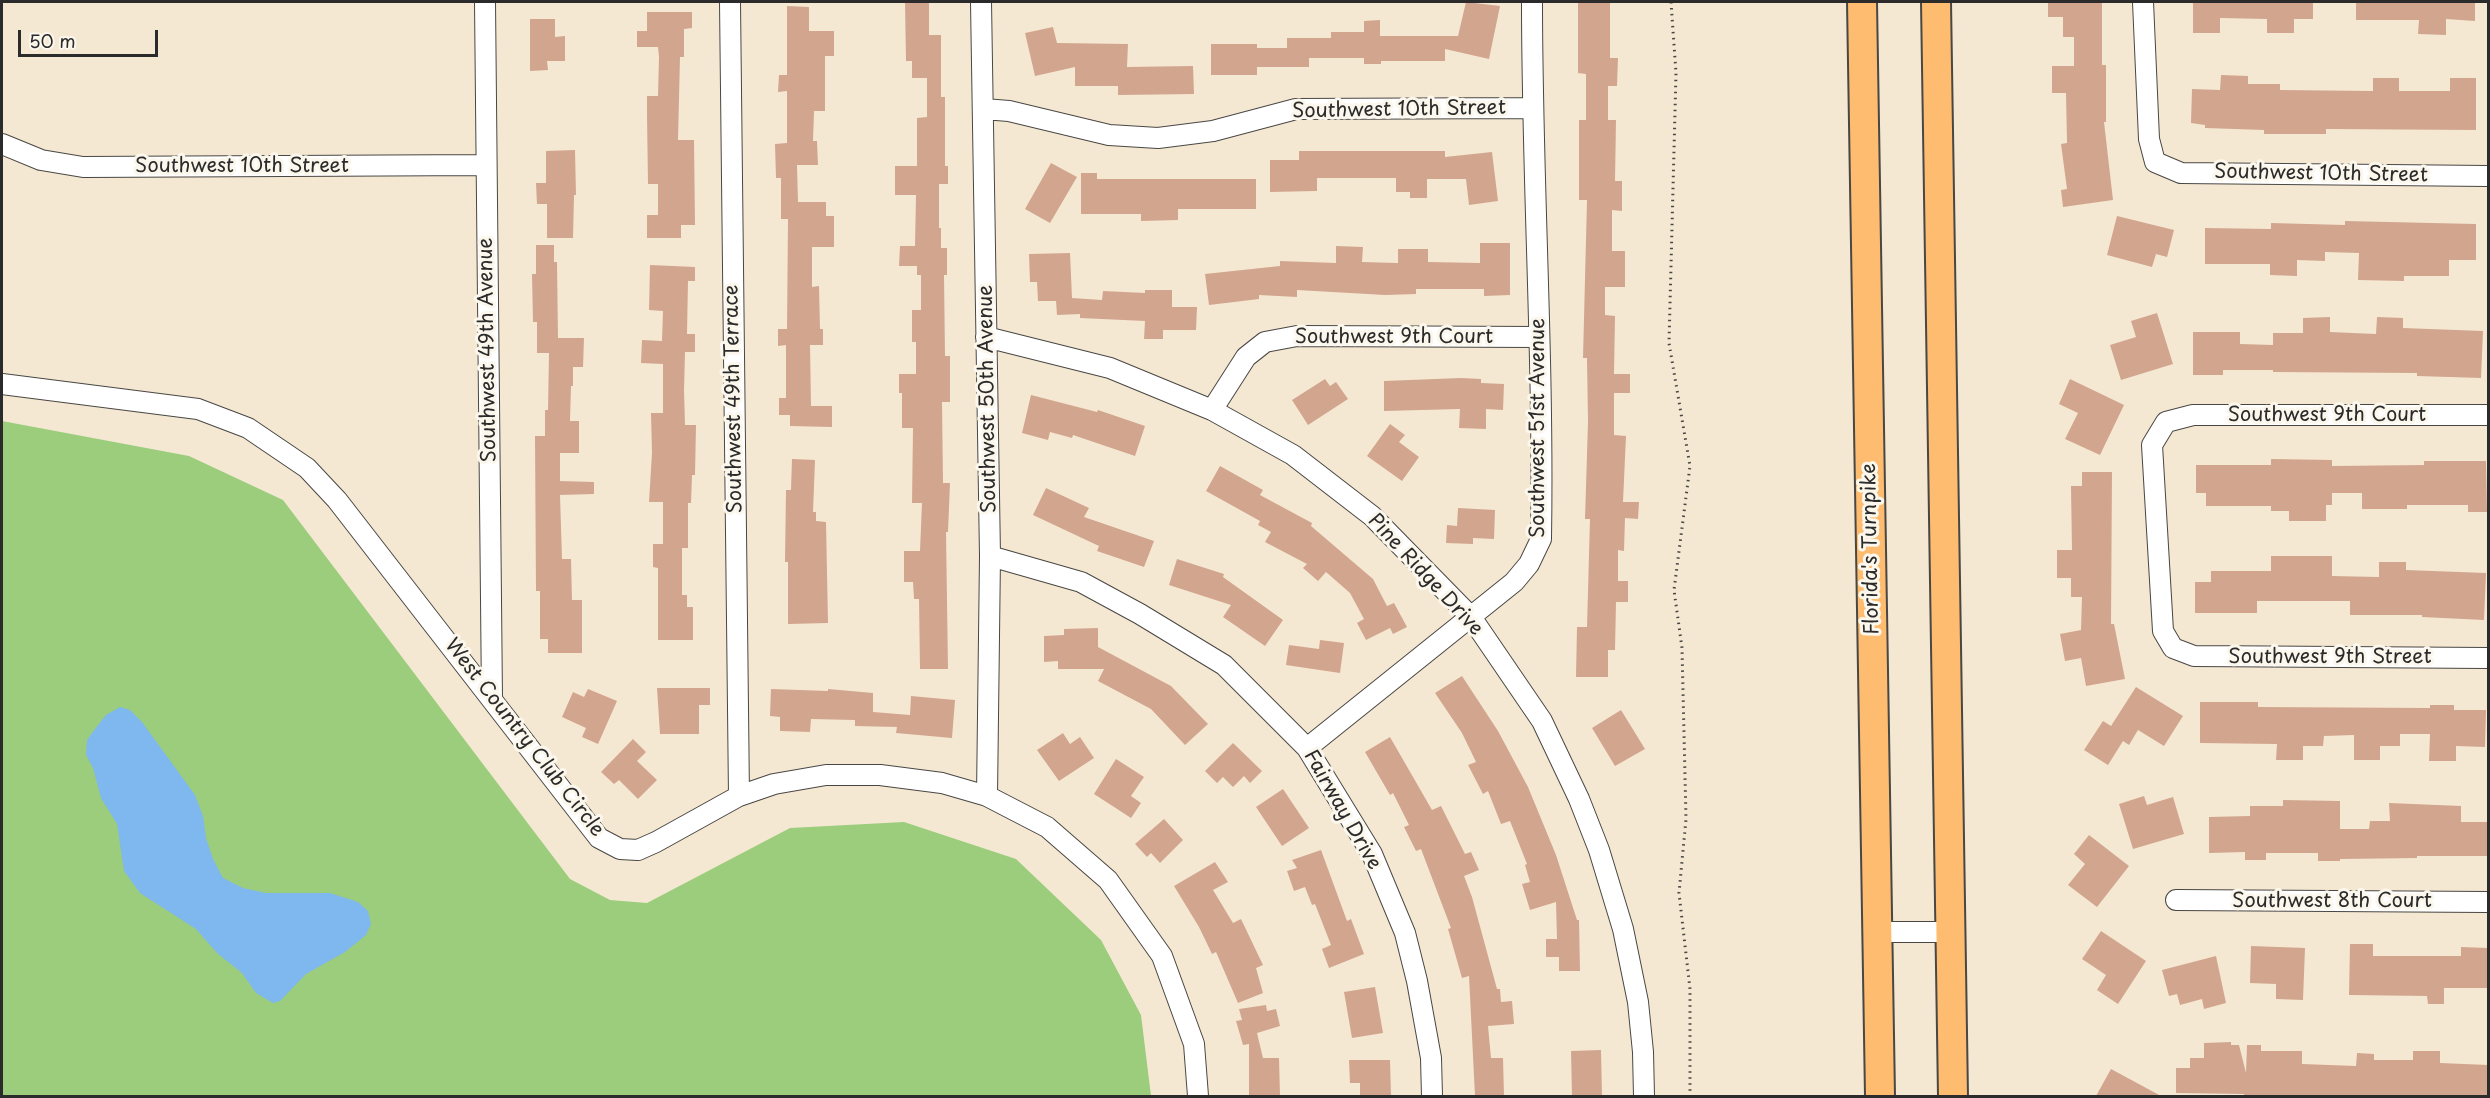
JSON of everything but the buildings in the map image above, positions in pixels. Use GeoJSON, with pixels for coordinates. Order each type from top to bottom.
{"type":"FeatureCollection","features":[{"type":"Feature","properties":{"kind":"highway","name":"Florida's Turnpike"},"geometry":{"type":"LineString","coordinates":[[1862,2],[1880,1096]]}},
{"type":"Feature","properties":{"kind":"highway"},"geometry":{"type":"LineString","coordinates":[[1936,2],[1953,1096]]}},
{"type":"Feature","properties":{"kind":"street","name":"Southwest 49th Avenue"},"geometry":{"type":"LineString","coordinates":[[485,2],[492,699]]}},
{"type":"Feature","properties":{"kind":"street","name":"Southwest 49th Terrace"},"geometry":{"type":"LineString","coordinates":[[730,2],[738,796]]}},
{"type":"Feature","properties":{"kind":"street","name":"Southwest 50th Avenue"},"geometry":{"type":"LineString","coordinates":[[981,2],[990,556],[987,796]]}},
{"type":"Feature","properties":{"kind":"street","name":"Southwest 51st Avenue"},"geometry":{"type":"LineString","coordinates":[[1307,748],[1514,582],[1529,564],[1541,539],[1532,2]]}},
{"type":"Feature","properties":{"kind":"street","name":"Southwest 10th Street"},"geometry":{"type":"LineString","coordinates":[[2143,2],[2149,139],[2155,162],[2181,173],[2488,176]]}},
{"type":"Feature","properties":{"kind":"street","name":"Southwest 10th Street"},"geometry":{"type":"LineString","coordinates":[[984,109],[1009,111],[1109,135],[1158,138],[1213,131],[1296,109],[1532,108]]}},
{"type":"Feature","properties":{"kind":"street","name":"Southwest 10th Street"},"geometry":{"type":"LineString","coordinates":[[2,144],[41,160],[83,167],[486,165]]}},
{"type":"Feature","properties":{"kind":"street","name":"Southwest 9th Court"},"geometry":{"type":"LineString","coordinates":[[1212,411],[1246,357],[1265,342],[1297,336],[1539,337]]}},
{"type":"Feature","properties":{"kind":"street","name":"Pine Ridge Drive"},"geometry":{"type":"LineString","coordinates":[[986,337],[1110,368],[1212,411],[1293,455],[1372,516],[1471,617],[1542,721],[1579,799],[1599,850],[1623,929],[1638,1002],[1643,1052],[1644,1096]]}},
{"type":"Feature","properties":{"kind":"street","name":"West Country Club Circle"},"geometry":{"type":"LineString","coordinates":[[2,384],[198,409],[248,428],[307,468],[337,500],[599,838],[620,849],[638,850],[656,842],[738,796],[774,784],[826,775],[880,775],[942,783],[987,796],[1047,827],[1108,880],[1162,956],[1194,1044],[1198,1096]]}},
{"type":"Feature","properties":{"kind":"street","name":"Southwest 9th Court"},"geometry":{"type":"LineString","coordinates":[[2174,648],[2163,631],[2152,445],[2166,422],[2193,415],[2488,415]]}},
{"type":"Feature","properties":{"kind":"street","name":"Fairway Drive"},"geometry":{"type":"LineString","coordinates":[[990,556],[1081,582],[1140,614],[1224,665],[1307,748],[1372,854],[1404,933],[1417,981],[1431,1058],[1432,1096]]}},
{"type":"Feature","properties":{"kind":"street","name":"Southwest 9th Street"},"geometry":{"type":"LineString","coordinates":[[2174,648],[2194,656],[2488,658]]}},
{"type":"Feature","properties":{"kind":"street","name":"Southwest 8th Court"},"geometry":{"type":"LineString","coordinates":[[2176,900],[2488,902]]}},
{"type":"Feature","properties":{"kind":"street"},"geometry":{"type":"LineString","coordinates":[[1877,932],[1950,932]]}},
{"type":"Feature","properties":{"kind":"path"},"geometry":{"type":"LineString","coordinates":[[1671,2],[1676,73],[1669,343],[1690,466],[1674,590],[1682,648],[1686,819],[1679,893],[1690,989],[1690,1096]]}},
{"type":"Feature","properties":{"kind":"green space"},"geometry":{"type":"Polygon","coordinates":[[[2,421],[189,456],[283,500],[570,879],[610,900],[647,903],[790,828],[904,822],[1016,859],[1101,940],[1141,1015],[1151,1096],[2,1096],[2,421]]]}},
{"type":"Feature","properties":{"kind":"water"},"geometry":{"type":"Polygon","coordinates":[[[120,707],[130,710],[142,722],[195,795],[203,816],[206,838],[213,859],[223,878],[243,888],[266,893],[330,893],[358,902],[368,911],[371,924],[366,935],[345,952],[306,974],[280,1001],[273,1003],[256,993],[242,973],[217,953],[196,929],[140,893],[124,871],[117,824],[101,798],[93,768],[86,755],[87,740],[106,715],[120,707]]]}}]}
